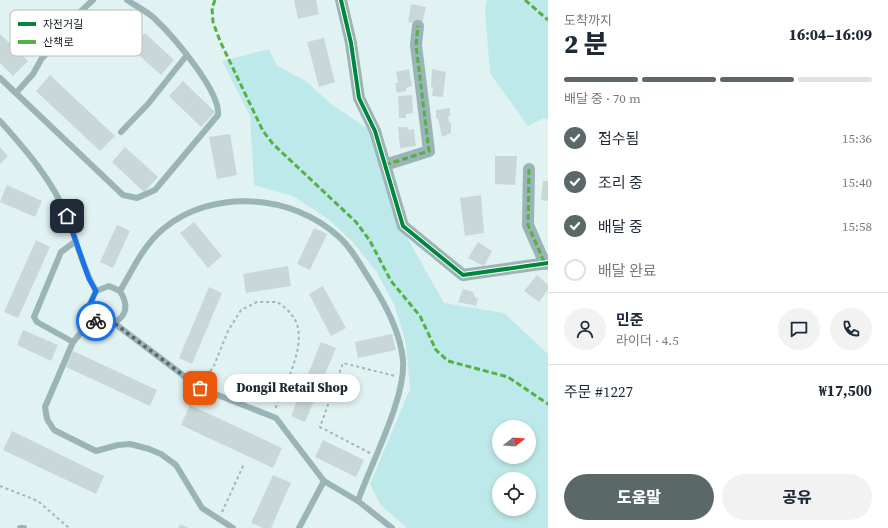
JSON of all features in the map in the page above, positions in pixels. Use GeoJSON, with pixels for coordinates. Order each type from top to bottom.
{"type":"FeatureCollection","features":[{"type":"Feature","properties":{"kind":"street"},"geometry":{"type":"LineString","coordinates":[[340,0],[351,43],[359,98],[375,131],[403,226],[463,275],[546,264],[528,225],[529,169]]}},
{"type":"Feature","properties":{"kind":"street"},"geometry":{"type":"LineString","coordinates":[[385,166],[429,151],[416,45],[418,26]]}},
{"type":"Feature","properties":{"kind":"lane"},"geometry":{"type":"LineString","coordinates":[[82,10],[93,0]]}},
{"type":"Feature","properties":{"kind":"lane"},"geometry":{"type":"LineString","coordinates":[[0,78],[123,195],[137,198],[155,190],[218,115],[219,109],[214,96],[187,55],[155,18],[127,0]]}},
{"type":"Feature","properties":{"kind":"lane"},"geometry":{"type":"LineString","coordinates":[[121,132],[148,104],[187,55]]}},
{"type":"Feature","properties":{"kind":"lane"},"geometry":{"type":"LineString","coordinates":[[16,93],[33,74],[44,56]]}},
{"type":"Feature","properties":{"kind":"lane"},"geometry":{"type":"LineString","coordinates":[[0,121],[25,150],[49,183],[67,216],[89,279],[96,291]]}},
{"type":"Feature","properties":{"kind":"lane"},"geometry":{"type":"LineString","coordinates":[[120,291],[151,241],[163,229],[194,211],[212,205],[245,202],[295,210],[313,218],[334,232],[345,243],[356,258],[385,305],[394,327],[402,357],[402,378],[396,402],[358,501]]}},
{"type":"Feature","properties":{"kind":"lane"},"geometry":{"type":"LineString","coordinates":[[73,342],[37,322],[34,317],[61,252],[76,241]]}},
{"type":"Feature","properties":{"kind":"lane"},"geometry":{"type":"LineString","coordinates":[[109,286],[120,291],[126,302],[124,315],[114,323],[103,324],[93,318],[90,304],[96,291],[109,286]]}},
{"type":"Feature","properties":{"kind":"lane"},"geometry":{"type":"LineString","coordinates":[[93,318],[73,342],[46,402],[45,413],[54,430],[96,452],[118,445],[130,444],[161,454],[176,465],[202,508],[233,528]]}},
{"type":"Feature","properties":{"kind":"lane"},"geometry":{"type":"LineString","coordinates":[[114,323],[195,385],[272,416],[279,421],[324,481],[358,501],[392,528]]}},
{"type":"Feature","properties":{"kind":"lane"},"geometry":{"type":"LineString","coordinates":[[299,528],[324,481]]}},
{"type":"Feature","properties":{"kind":"path"},"geometry":{"type":"LineString","coordinates":[[195,385],[213,368],[228,331],[242,310],[257,302],[277,302],[292,314],[299,334],[298,350],[272,416]]}},
{"type":"Feature","properties":{"kind":"path"},"geometry":{"type":"LineString","coordinates":[[375,455],[320,427],[343,363],[402,378]]}},
{"type":"Feature","properties":{"kind":"path"},"geometry":{"type":"LineString","coordinates":[[219,519],[244,464]]}},
{"type":"Feature","properties":{"kind":"path"},"geometry":{"type":"LineString","coordinates":[[0,486],[38,501],[69,528]]}},
{"type":"Feature","properties":{"kind":"shaded area"},"geometry":{"type":"Polygon","coordinates":[[[487,0],[548,0],[548,120],[544,118],[528,126],[490,73],[485,10],[487,0]]]}},
{"type":"Feature","properties":{"kind":"shaded area"},"geometry":{"type":"Polygon","coordinates":[[[269,49],[277,66],[306,81],[330,103],[374,133],[401,227],[444,303],[504,313],[548,354],[548,528],[407,528],[380,504],[370,484],[410,389],[406,343],[394,304],[376,271],[352,241],[328,219],[293,196],[254,185],[250,116],[222,61],[269,49]]]}},
{"type":"Feature","properties":{"kind":"building"},"geometry":{"type":"Polygon","coordinates":[[[294,0],[316,0],[319,14],[298,19],[294,0]]]}},
{"type":"Feature","properties":{"kind":"building"},"geometry":{"type":"Polygon","coordinates":[[[411,4],[426,7],[422,24],[408,22],[411,4]]]}},
{"type":"Feature","properties":{"kind":"building"},"geometry":{"type":"Polygon","coordinates":[[[145,33],[174,60],[161,75],[140,56],[142,56],[142,36],[145,33]]]}},
{"type":"Feature","properties":{"kind":"building"},"geometry":{"type":"Polygon","coordinates":[[[0,34],[10,44],[10,56],[23,56],[28,61],[13,76],[0,63],[0,34]]]}},
{"type":"Feature","properties":{"kind":"building"},"geometry":{"type":"Polygon","coordinates":[[[324,38],[335,82],[319,87],[307,42],[324,38]]]}},
{"type":"Feature","properties":{"kind":"building"},"geometry":{"type":"Polygon","coordinates":[[[409,69],[412,86],[406,88],[406,91],[397,93],[395,83],[398,83],[396,72],[409,69]]]}},
{"type":"Feature","properties":{"kind":"building"},"geometry":{"type":"Polygon","coordinates":[[[432,69],[446,72],[443,97],[432,96],[432,69]]]}},
{"type":"Feature","properties":{"kind":"building"},"geometry":{"type":"Polygon","coordinates":[[[50,75],[115,136],[100,151],[36,91],[50,75]]]}},
{"type":"Feature","properties":{"kind":"building"},"geometry":{"type":"Polygon","coordinates":[[[183,81],[215,112],[201,127],[169,96],[183,81]]]}},
{"type":"Feature","properties":{"kind":"building"},"geometry":{"type":"Polygon","coordinates":[[[412,95],[413,113],[406,114],[406,118],[399,118],[398,96],[412,95]]]}},
{"type":"Feature","properties":{"kind":"building"},"geometry":{"type":"Polygon","coordinates":[[[450,108],[450,116],[448,116],[449,123],[451,121],[451,133],[442,137],[438,119],[436,118],[436,110],[450,108]]]}},
{"type":"Feature","properties":{"kind":"building"},"geometry":{"type":"Polygon","coordinates":[[[398,127],[407,127],[408,130],[414,129],[416,146],[400,148],[398,127]]]}},
{"type":"Feature","properties":{"kind":"building"},"geometry":{"type":"Polygon","coordinates":[[[230,134],[237,175],[217,179],[209,137],[230,134]]]}},
{"type":"Feature","properties":{"kind":"building"},"geometry":{"type":"Polygon","coordinates":[[[0,147],[8,156],[0,164],[0,147]]]}},
{"type":"Feature","properties":{"kind":"building"},"geometry":{"type":"Polygon","coordinates":[[[125,147],[158,177],[144,192],[112,162],[125,147]]]}},
{"type":"Feature","properties":{"kind":"building"},"geometry":{"type":"Polygon","coordinates":[[[495,156],[517,156],[515,185],[495,184],[495,156]]]}},
{"type":"Feature","properties":{"kind":"building"},"geometry":{"type":"Polygon","coordinates":[[[543,181],[548,181],[548,201],[541,200],[543,181]]]}},
{"type":"Feature","properties":{"kind":"building"},"geometry":{"type":"Polygon","coordinates":[[[7,185],[42,201],[35,217],[0,202],[7,185]]]}},
{"type":"Feature","properties":{"kind":"building"},"geometry":{"type":"Polygon","coordinates":[[[481,195],[484,233],[465,236],[460,198],[481,195]]]}},
{"type":"Feature","properties":{"kind":"building"},"geometry":{"type":"Polygon","coordinates":[[[194,222],[222,256],[208,268],[180,233],[194,222]]]}},
{"type":"Feature","properties":{"kind":"building"},"geometry":{"type":"Polygon","coordinates":[[[117,225],[130,231],[113,268],[100,262],[117,225]]]}},
{"type":"Feature","properties":{"kind":"building"},"geometry":{"type":"Polygon","coordinates":[[[314,228],[327,234],[310,270],[297,264],[314,228]]]}},
{"type":"Feature","properties":{"kind":"building"},"geometry":{"type":"Polygon","coordinates":[[[36,240],[50,247],[18,318],[4,312],[36,240]]]}},
{"type":"Feature","properties":{"kind":"building"},"geometry":{"type":"Polygon","coordinates":[[[478,242],[492,251],[484,266],[468,258],[478,242]]]}},
{"type":"Feature","properties":{"kind":"building"},"geometry":{"type":"Polygon","coordinates":[[[288,266],[291,286],[246,293],[243,274],[288,266]]]}},
{"type":"Feature","properties":{"kind":"building"},"geometry":{"type":"Polygon","coordinates":[[[537,275],[548,285],[548,290],[539,302],[524,291],[537,275]]]}},
{"type":"Feature","properties":{"kind":"building"},"geometry":{"type":"Polygon","coordinates":[[[323,286],[346,328],[331,336],[309,294],[323,286]]]}},
{"type":"Feature","properties":{"kind":"building"},"geometry":{"type":"Polygon","coordinates":[[[209,287],[222,293],[192,364],[179,358],[209,287]]]}},
{"type":"Feature","properties":{"kind":"building"},"geometry":{"type":"Polygon","coordinates":[[[463,289],[473,292],[475,297],[478,299],[476,306],[458,302],[463,289]]]}},
{"type":"Feature","properties":{"kind":"building"},"geometry":{"type":"Polygon","coordinates":[[[23,330],[58,345],[51,361],[17,345],[23,330]]]}},
{"type":"Feature","properties":{"kind":"building"},"geometry":{"type":"Polygon","coordinates":[[[392,334],[396,350],[358,358],[355,342],[392,334]]]}},
{"type":"Feature","properties":{"kind":"building"},"geometry":{"type":"Polygon","coordinates":[[[321,342],[336,348],[305,422],[291,416],[321,342]]]}},
{"type":"Feature","properties":{"kind":"building"},"geometry":{"type":"Polygon","coordinates":[[[73,351],[157,390],[150,406],[66,367],[73,351]]]}},
{"type":"Feature","properties":{"kind":"building"},"geometry":{"type":"Polygon","coordinates":[[[190,405],[282,448],[273,468],[181,425],[190,405]]]}},
{"type":"Feature","properties":{"kind":"building"},"geometry":{"type":"Polygon","coordinates":[[[12,431],[104,476],[96,494],[3,450],[12,431]]]}},
{"type":"Feature","properties":{"kind":"building"},"geometry":{"type":"Polygon","coordinates":[[[323,440],[364,460],[356,477],[315,457],[323,440]]]}},
{"type":"Feature","properties":{"kind":"building"},"geometry":{"type":"Polygon","coordinates":[[[273,475],[291,483],[271,528],[263,528],[251,523],[273,475]]]}},
{"type":"Feature","properties":{"kind":"building"},"geometry":{"type":"Polygon","coordinates":[[[180,524],[189,528],[178,528],[180,524]]]}},
{"type":"Feature","properties":{"kind":"marked path"},"geometry":{"type":"LineString","coordinates":[[215,0],[212,8],[213,22],[220,41],[263,131],[273,144],[356,222],[370,241],[391,281],[420,316],[436,350],[448,361],[508,377],[548,404]]}},
{"type":"Feature","properties":{"kind":"marked path"},"geometry":{"type":"LineString","coordinates":[[525,0],[548,20]]}},
{"type":"Feature","properties":{"kind":"marked path"},"geometry":{"type":"LineString","coordinates":[[385,165],[429,151],[416,45],[418,26]]}},
{"type":"Feature","properties":{"kind":"marked path"},"geometry":{"type":"LineString","coordinates":[[529,169],[528,225],[545,264]]}},
{"type":"Feature","properties":{"kind":"cycle path"},"geometry":{"type":"LineString","coordinates":[[341,0],[351,43],[359,98],[375,131],[403,226],[463,275],[548,263]]}},
{"type":"Feature","properties":{"kind":"way so far"},"geometry":{"type":"LineString","coordinates":[[96,321],[103,324],[114,323],[200,388]]}},
{"type":"Feature","properties":{"kind":"place","name":"Dongil Retail Shop"},"geometry":{"type":"Point","coordinates":[200,388]}},
{"type":"Feature","properties":{"kind":"route"},"geometry":{"type":"LineString","coordinates":[[67,216],[89,279],[96,291],[90,304],[93,318],[96,321]]}}]}
